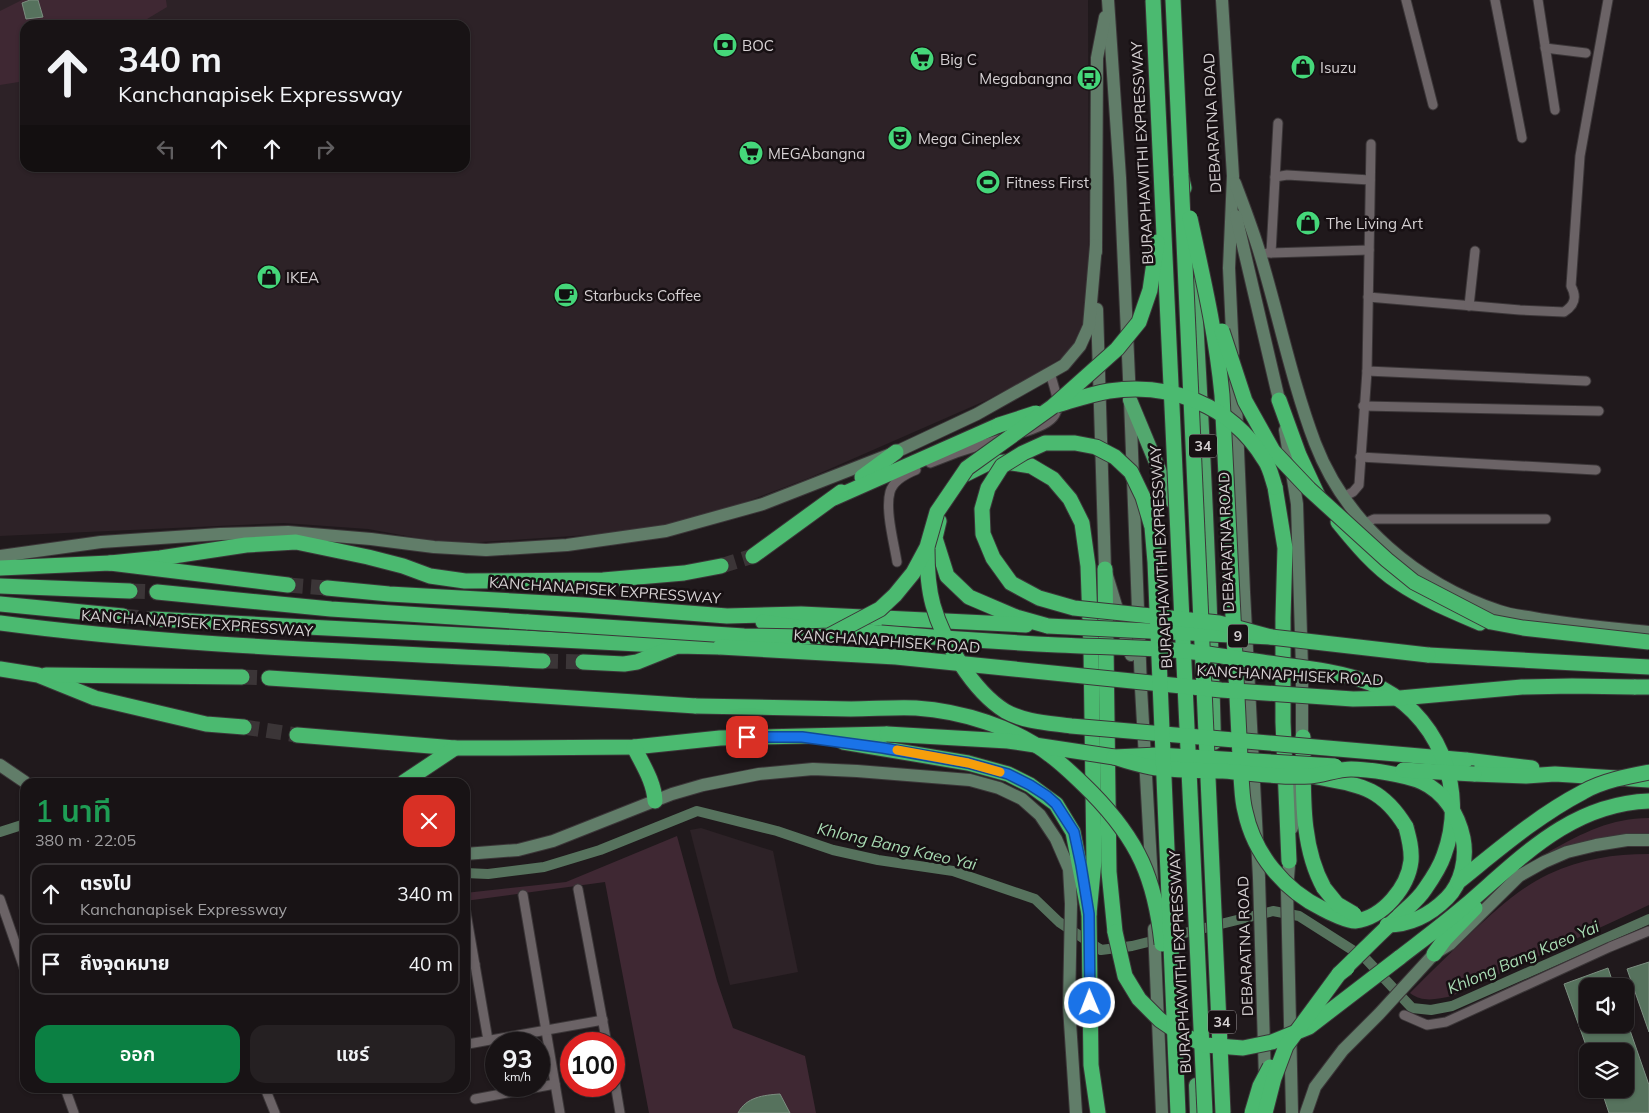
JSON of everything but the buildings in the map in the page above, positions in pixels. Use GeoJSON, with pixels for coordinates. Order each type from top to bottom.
{"type":"FeatureCollection","features":[{"type":"Feature","properties":{"kind":"highway","name":"34"},"geometry":{"type":"LineString","coordinates":[[1148,0],[1198,1113]]}},
{"type":"Feature","properties":{"kind":"highway","name":"BURAPHAWITHI EXPRESSWAY"},"geometry":{"type":"LineString","coordinates":[[1153,0],[1205,1113]]}},
{"type":"Feature","properties":{"kind":"highway"},"geometry":{"type":"LineString","coordinates":[[1172,0],[1224,1113]]}},
{"type":"Feature","properties":{"kind":"highway","name":"DEBARATNA ROAD"},"geometry":{"type":"LineString","coordinates":[[1180,0],[1203,424],[1219,892],[1218,932],[1224,1113]]}},
{"type":"Feature","properties":{"kind":"highway"},"geometry":{"type":"LineString","coordinates":[[1181,175],[1206,285],[1218,356],[1222,395],[1240,777],[1244,811],[1256,844],[1273,872],[1289,887],[1309,903],[1329,912],[1354,921],[1368,917],[1386,908],[1400,890],[1411,861],[1411,845],[1406,827],[1396,810],[1371,790],[1352,784],[1310,776]]}},
{"type":"Feature","properties":{"kind":"highway"},"geometry":{"type":"LineString","coordinates":[[1161,176],[1156,249],[1150,290],[1139,322],[1117,349],[1052,406],[967,468],[937,512],[927,547],[927,568],[932,598],[945,635],[958,659],[989,698],[1006,711],[1033,721],[1080,727],[1466,760],[1525,766],[1556,774]]}},
{"type":"Feature","properties":{"kind":"highway"},"geometry":{"type":"LineString","coordinates":[[1206,285],[1245,400],[1273,451],[1309,489],[1404,574],[1414,582],[1491,622],[1523,628],[1649,642]]}},
{"type":"Feature","properties":{"kind":"highway"},"geometry":{"type":"LineString","coordinates":[[834,498],[999,425],[1083,397],[1109,391],[1137,389],[1190,397],[1229,419],[1247,435],[1265,460],[1276,487],[1285,548],[1283,722],[1289,861]]}},
{"type":"Feature","properties":{"kind":"highway"},"geometry":{"type":"LineString","coordinates":[[1130,400],[1172,501]]}},
{"type":"Feature","properties":{"kind":"highway"},"geometry":{"type":"LineString","coordinates":[[1279,400],[1299,455],[1316,493],[1368,556],[1396,581],[1450,611],[1488,626],[1649,647]]}},
{"type":"Feature","properties":{"kind":"highway"},"geometry":{"type":"LineString","coordinates":[[1178,1113],[1171,931],[1166,831],[1158,622],[1157,612],[1156,572],[1152,527],[1146,504],[1131,472],[1115,457],[1096,447],[1075,443],[1044,443],[1023,453],[1002,466],[988,488],[982,509],[983,534],[992,558],[1011,583],[1039,598],[1074,608],[1151,616],[1161,617],[1171,618],[1219,623],[1271,637]]}},
{"type":"Feature","properties":{"kind":"highway"},"geometry":{"type":"LineString","coordinates":[[753,556],[896,452]]}},
{"type":"Feature","properties":{"kind":"highway"},"geometry":{"type":"LineString","coordinates":[[1048,626],[1016,617],[968,597],[947,576],[935,538],[940,512],[949,493],[966,474],[986,464],[1005,462],[1031,466],[1053,478],[1070,499],[1082,523],[1088,566],[1091,648],[1094,861],[1089,914],[1091,1065],[1098,1113]]}},
{"type":"Feature","properties":{"kind":"highway"},"geometry":{"type":"LineString","coordinates":[[0,568],[110,563],[160,558],[246,545],[296,542],[368,557],[403,566],[430,576],[465,581],[603,580],[684,572],[722,566]]}},
{"type":"Feature","properties":{"kind":"highway","name":"KANCHANAPISEK EXPRESSWAY"},"geometry":{"type":"LineString","coordinates":[[157,592],[331,610],[744,636],[830,636],[880,610],[895,595],[912,573],[927,547]]}},
{"type":"Feature","properties":{"kind":"highway"},"geometry":{"type":"LineString","coordinates":[[110,563],[288,585]]}},
{"type":"Feature","properties":{"kind":"highway"},"geometry":{"type":"LineString","coordinates":[[1105,569],[1109,872],[1115,932],[1125,976],[1139,999],[1160,1020],[1178,1033],[1206,1045],[1243,1048],[1272,1042],[1309,1027],[1463,908],[1537,844],[1576,820],[1601,809],[1649,801]]}},
{"type":"Feature","properties":{"kind":"highway","name":"KANCHANAPISEK EXPRESSWAY"},"geometry":{"type":"LineString","coordinates":[[0,586],[130,591]]}},
{"type":"Feature","properties":{"kind":"highway","name":"KANCHANAPISEK EXPRESSWAY"},"geometry":{"type":"LineString","coordinates":[[327,588],[389,594],[584,605],[727,616],[801,628],[881,626]]}},
{"type":"Feature","properties":{"kind":"highway"},"geometry":{"type":"LineString","coordinates":[[0,604],[123,616]]}},
{"type":"Feature","properties":{"kind":"highway"},"geometry":{"type":"LineString","coordinates":[[153,619],[678,646]]}},
{"type":"Feature","properties":{"kind":"highway","name":"KANCHANAPISEK EXPRESSWAY"},"geometry":{"type":"LineString","coordinates":[[0,623],[64,632],[162,640],[543,660]]}},
{"type":"Feature","properties":{"kind":"highway"},"geometry":{"type":"LineString","coordinates":[[881,626],[976,640],[1182,651],[1334,673],[1369,683],[1387,692],[1404,703],[1422,723],[1437,743],[1451,781],[1452,821],[1444,856],[1424,891],[1340,974],[1286,1046],[1260,1086],[1252,1113]]}},
{"type":"Feature","properties":{"kind":"highway","name":"KANCHANAPHISEK ROAD"},"geometry":{"type":"LineString","coordinates":[[881,626],[1048,626],[1271,637],[1428,655],[1649,667]]}},
{"type":"Feature","properties":{"kind":"highway"},"geometry":{"type":"LineString","coordinates":[[583,662],[624,664],[637,662],[678,646]]}},
{"type":"Feature","properties":{"kind":"highway","name":"KANCHANAPHISEK ROAD"},"geometry":{"type":"LineString","coordinates":[[678,646],[896,657],[1221,690],[1353,699],[1408,697],[1522,687],[1642,687]]}},
{"type":"Feature","properties":{"kind":"highway"},"geometry":{"type":"LineString","coordinates":[[0,669],[38,675],[242,677]]}},
{"type":"Feature","properties":{"kind":"highway"},"geometry":{"type":"LineString","coordinates":[[38,675],[95,698],[206,724],[244,727]]}},
{"type":"Feature","properties":{"kind":"highway"},"geometry":{"type":"LineString","coordinates":[[269,678],[696,706],[916,708],[963,716],[1014,733],[1050,755],[1114,815],[1133,843],[1146,869],[1155,898],[1160,924],[1170,1113]]}},
{"type":"Feature","properties":{"kind":"highway"},"geometry":{"type":"LineString","coordinates":[[297,735],[455,748],[634,747],[720,738],[887,734],[1008,741],[1114,757],[1152,767],[1274,776],[1310,776],[1350,769],[1398,776],[1422,782],[1445,798],[1455,814],[1461,831],[1464,846],[1463,870],[1450,894],[1434,911],[1417,920],[1396,925],[1366,922],[1337,904],[1324,888],[1316,874],[1310,854],[1306,826],[1303,738]]}},
{"type":"Feature","properties":{"kind":"highway"},"geometry":{"type":"LineString","coordinates":[[802,737],[883,748],[968,763],[1008,774],[1030,785],[1056,804],[1074,832],[1089,914]]}},
{"type":"Feature","properties":{"kind":"highway"},"geometry":{"type":"LineString","coordinates":[[634,747],[651,781],[655,801]]}},
{"type":"Feature","properties":{"kind":"highway"},"geometry":{"type":"LineString","coordinates":[[410,778],[455,748]]}},
{"type":"Feature","properties":{"kind":"highway"},"geometry":{"type":"LineString","coordinates":[[1114,757],[1158,755],[1474,774],[1526,776],[1556,774],[1649,780]]}},
{"type":"Feature","properties":{"kind":"highway"},"geometry":{"type":"LineString","coordinates":[[1340,974],[1514,836],[1557,807],[1584,791],[1649,772]]}},
{"type":"Feature","properties":{"kind":"highway"},"geometry":{"type":"LineString","coordinates":[[1434,954],[1445,940],[1537,844]]}},
{"type":"Feature","properties":{"kind":"highway"},"geometry":{"type":"LineString","coordinates":[[1257,1113],[1266,1109],[1274,1078],[1286,1046]]}},
{"type":"Feature","properties":{"kind":"main road"},"geometry":{"type":"LineString","coordinates":[[1108,0],[1097,58],[1096,245],[1105,569],[1141,688]]}},
{"type":"Feature","properties":{"kind":"main road"},"geometry":{"type":"LineString","coordinates":[[1108,0],[1120,178],[1141,688],[1147,774],[1162,1113]]}},
{"type":"Feature","properties":{"kind":"main road","name":"DEBARATNA ROAD"},"geometry":{"type":"LineString","coordinates":[[1222,0],[1233,176],[1229,268],[1259,878],[1266,1109]]}},
{"type":"Feature","properties":{"kind":"main road"},"geometry":{"type":"LineString","coordinates":[[1233,176],[1266,253],[1280,328],[1316,445],[1343,497],[1363,524],[1390,550],[1423,574],[1459,595],[1500,612],[1561,623],[1649,632]]}},
{"type":"Feature","properties":{"kind":"main road"},"geometry":{"type":"LineString","coordinates":[[1232,200],[1279,400],[1297,504],[1303,738],[1287,890],[1292,1113]]}},
{"type":"Feature","properties":{"kind":"main road"},"geometry":{"type":"LineString","coordinates":[[0,556],[101,542],[220,534],[288,532],[477,550],[568,545],[666,531],[763,504],[896,452],[977,414],[1064,365],[1080,346],[1089,326],[1096,245]]}},
{"type":"Feature","properties":{"kind":"main road"},"geometry":{"type":"LineString","coordinates":[[0,765],[20,779]]}},
{"type":"Feature","properties":{"kind":"main road"},"geometry":{"type":"LineString","coordinates":[[470,855],[518,850],[553,841],[655,801],[703,785],[759,774],[813,769],[970,780],[999,788],[1022,799],[1040,815],[1056,839],[1069,869],[1071,904],[1069,1007],[1076,1113]]}},
{"type":"Feature","properties":{"kind":"main road"},"geometry":{"type":"LineString","coordinates":[[1306,1113],[1315,1087],[1324,1072],[1343,1050],[1434,954],[1450,944],[1519,876],[1544,862],[1568,852],[1596,844],[1627,840],[1649,840]]}},
{"type":"Feature","properties":{"kind":"street"},"geometry":{"type":"LineString","coordinates":[[1406,0],[1433,105]]}},
{"type":"Feature","properties":{"kind":"street"},"geometry":{"type":"LineString","coordinates":[[1494,0],[1522,138]]}},
{"type":"Feature","properties":{"kind":"street"},"geometry":{"type":"LineString","coordinates":[[1538,0],[1555,110]]}},
{"type":"Feature","properties":{"kind":"street"},"geometry":{"type":"LineString","coordinates":[[1368,297],[1564,312],[1574,304],[1575,293],[1571,286],[1580,156],[1608,0]]}},
{"type":"Feature","properties":{"kind":"street"},"geometry":{"type":"LineString","coordinates":[[1545,48],[1586,53]]}},
{"type":"Feature","properties":{"kind":"street"},"geometry":{"type":"LineString","coordinates":[[1278,123],[1275,177],[1266,253],[1369,250]]}},
{"type":"Feature","properties":{"kind":"street"},"geometry":{"type":"LineString","coordinates":[[1343,497],[1354,492],[1359,485],[1366,371],[1371,144]]}},
{"type":"Feature","properties":{"kind":"street"},"geometry":{"type":"LineString","coordinates":[[1275,177],[1287,175],[1370,180]]}},
{"type":"Feature","properties":{"kind":"street"},"geometry":{"type":"LineString","coordinates":[[1469,306],[1474,252]]}},
{"type":"Feature","properties":{"kind":"street"},"geometry":{"type":"LineString","coordinates":[[1366,371],[1586,381]]}},
{"type":"Feature","properties":{"kind":"street"},"geometry":{"type":"LineString","coordinates":[[897,562],[889,505],[890,492],[894,484],[907,474],[956,453],[1044,425],[1052,420],[1058,406],[1056,391],[1050,373]]}},
{"type":"Feature","properties":{"kind":"street"},"geometry":{"type":"LineString","coordinates":[[1363,406],[1599,411]]}},
{"type":"Feature","properties":{"kind":"street"},"geometry":{"type":"LineString","coordinates":[[1360,457],[1596,470]]}},
{"type":"Feature","properties":{"kind":"street"},"geometry":{"type":"LineString","coordinates":[[1363,524],[1374,519],[1546,519]]}},
{"type":"Feature","properties":{"kind":"street"},"geometry":{"type":"LineString","coordinates":[[578,889],[606,1032]]}},
{"type":"Feature","properties":{"kind":"street"},"geometry":{"type":"LineString","coordinates":[[523,895],[560,1113]]}},
{"type":"Feature","properties":{"kind":"street"},"geometry":{"type":"LineString","coordinates":[[0,898],[20,956]]}},
{"type":"Feature","properties":{"kind":"street"},"geometry":{"type":"LineString","coordinates":[[1404,1014],[1427,1025],[1446,1022],[1649,931]]}},
{"type":"Feature","properties":{"kind":"street"},"geometry":{"type":"LineString","coordinates":[[470,936],[487,1032]]}},
{"type":"Feature","properties":{"kind":"street"},"geometry":{"type":"LineString","coordinates":[[470,965],[475,964]]}},
{"type":"Feature","properties":{"kind":"street"},"geometry":{"type":"LineString","coordinates":[[534,1032],[603,1020]]}},
{"type":"Feature","properties":{"kind":"street"},"geometry":{"type":"LineString","coordinates":[[470,1044],[485,1041]]}},
{"type":"Feature","properties":{"kind":"street"},"geometry":{"type":"LineString","coordinates":[[475,1099],[555,1084]]}},
{"type":"Feature","properties":{"kind":"street"},"geometry":{"type":"LineString","coordinates":[[67,1093],[74,1113]]}},
{"type":"Feature","properties":{"kind":"street"},"geometry":{"type":"LineString","coordinates":[[267,1093],[275,1113]]}},
{"type":"Feature","properties":{"kind":"street"},"geometry":{"type":"LineString","coordinates":[[617,1097],[620,1113]]}},
{"type":"Feature","properties":{"kind":"shaded area"},"geometry":{"type":"Polygon","coordinates":[[[0,0],[1088,0],[1089,297],[1084,324],[1077,341],[1063,357],[987,400],[809,478],[740,504],[668,524],[603,534],[451,544],[368,529],[284,523],[0,536],[0,0]]]}},
{"type":"Feature","properties":{"kind":"shaded area"},"geometry":{"type":"Polygon","coordinates":[[[22,0],[166,0],[167,7],[145,20],[20,20],[20,82],[0,85],[0,11],[22,0]]]}},
{"type":"Feature","properties":{"kind":"shaded area"},"geometry":{"type":"Polygon","coordinates":[[[38,0],[43,17],[26,19],[22,3],[38,0]]]}},
{"type":"Feature","properties":{"kind":"shaded area"},"geometry":{"type":"Polygon","coordinates":[[[1649,818],[1649,844],[1609,845],[1546,856],[1550,851],[1574,838],[1598,828],[1622,821],[1649,818]]]}},
{"type":"Feature","properties":{"kind":"shaded area"},"geometry":{"type":"Polygon","coordinates":[[[701,828],[773,851],[798,972],[730,985],[690,830],[701,828]]]}},
{"type":"Feature","properties":{"kind":"shaded area"},"geometry":{"type":"Polygon","coordinates":[[[677,836],[717,981],[733,1028],[805,1056],[816,1113],[790,1113],[780,1094],[756,1098],[741,1108],[738,1113],[649,1113],[605,882],[470,900],[470,892],[566,882],[677,836]]]}},
{"type":"Feature","properties":{"kind":"shaded area"},"geometry":{"type":"Polygon","coordinates":[[[1649,854],[1649,905],[1452,996],[1425,999],[1410,993],[1488,917],[1527,886],[1549,874],[1586,861],[1610,856],[1649,854]]]}},
{"type":"Feature","properties":{"kind":"shaded area"},"geometry":{"type":"Polygon","coordinates":[[[1649,962],[1649,1032],[1634,989],[1634,978],[1630,978],[1627,969],[1649,962]]]}},
{"type":"Feature","properties":{"kind":"shaded area"},"geometry":{"type":"Polygon","coordinates":[[[1608,968],[1611,978],[1580,978],[1608,968]]]}},
{"type":"Feature","properties":{"kind":"shaded area"},"geometry":{"type":"Polygon","coordinates":[[[1579,979],[1579,1026],[1564,984],[1579,979]]]}},
{"type":"Feature","properties":{"kind":"shaded area"},"geometry":{"type":"Polygon","coordinates":[[[1582,1033],[1631,1033],[1649,1085],[1649,1113],[1609,1113],[1604,1098],[1634,1098],[1634,1043],[1585,1043],[1582,1033]]]}},
{"type":"Feature","properties":{"kind":"shaded area"},"geometry":{"type":"Polygon","coordinates":[[[780,1094],[790,1113],[738,1113],[751,1100],[762,1096],[780,1094]]]}},
{"type":"Feature","properties":{"kind":"waterway","name":"Khlong Bang Kaeo Yai"},"geometry":{"type":"LineString","coordinates":[[470,873],[488,874],[544,867],[600,850],[697,811],[777,831],[833,850],[878,860],[953,871],[1035,899],[1059,922],[1101,950],[1132,946],[1273,911],[1299,916],[1365,958],[1412,1008],[1431,1010],[1452,1006],[1649,919]]}},
{"type":"Feature","properties":{"kind":"waterway","name":"Khlong Bang Kaeo Yai"},"geometry":{"type":"LineString","coordinates":[[0,832],[20,826]]}},
{"type":"Feature","properties":{"kind":"tunnel"},"geometry":{"type":"LineString","coordinates":[[721,566],[753,556]]}},
{"type":"Feature","properties":{"kind":"tunnel"},"geometry":{"type":"LineString","coordinates":[[288,585],[327,588]]}},
{"type":"Feature","properties":{"kind":"tunnel"},"geometry":{"type":"LineString","coordinates":[[130,591],[157,592]]}},
{"type":"Feature","properties":{"kind":"tunnel"},"geometry":{"type":"LineString","coordinates":[[123,616],[153,619]]}},
{"type":"Feature","properties":{"kind":"tunnel"},"geometry":{"type":"LineString","coordinates":[[543,661],[583,662]]}},
{"type":"Feature","properties":{"kind":"tunnel"},"geometry":{"type":"LineString","coordinates":[[242,677],[269,678]]}},
{"type":"Feature","properties":{"kind":"tunnel"},"geometry":{"type":"LineString","coordinates":[[244,727],[297,735]]}},
{"type":"Feature","properties":{"kind":"slow traffic"},"geometry":{"type":"LineString","coordinates":[[897,750],[968,763],[1000,772]]}},
{"type":"Feature","properties":{"kind":"place","name":"BOC"},"geometry":{"type":"Point","coordinates":[725,45]}},
{"type":"Feature","properties":{"kind":"place","name":"Big C"},"geometry":{"type":"Point","coordinates":[922,59]}},
{"type":"Feature","properties":{"kind":"place","name":"Isuzu"},"geometry":{"type":"Point","coordinates":[1303,67]}},
{"type":"Feature","properties":{"kind":"place","name":"Megabangna"},"geometry":{"type":"Point","coordinates":[1089,78]}},
{"type":"Feature","properties":{"kind":"place","name":"Mega Cineplex"},"geometry":{"type":"Point","coordinates":[900,138]}},
{"type":"Feature","properties":{"kind":"place","name":"MEGAbangna"},"geometry":{"type":"Point","coordinates":[751,153]}},
{"type":"Feature","properties":{"kind":"place","name":"Fitness First"},"geometry":{"type":"Point","coordinates":[988,182]}},
{"type":"Feature","properties":{"kind":"place","name":"The Living Art"},"geometry":{"type":"Point","coordinates":[1308,223]}},
{"type":"Feature","properties":{"kind":"place","name":"IKEA"},"geometry":{"type":"Point","coordinates":[269,277]}},
{"type":"Feature","properties":{"kind":"place","name":"Starbucks Coffee"},"geometry":{"type":"Point","coordinates":[566,295]}},
{"type":"Feature","properties":{"kind":"route"},"geometry":{"type":"LineString","coordinates":[[747,737],[802,737],[883,748],[968,763],[1008,774],[1047,796],[1056,804],[1074,832],[1081,865],[1089,914],[1090,1003]]}}]}
